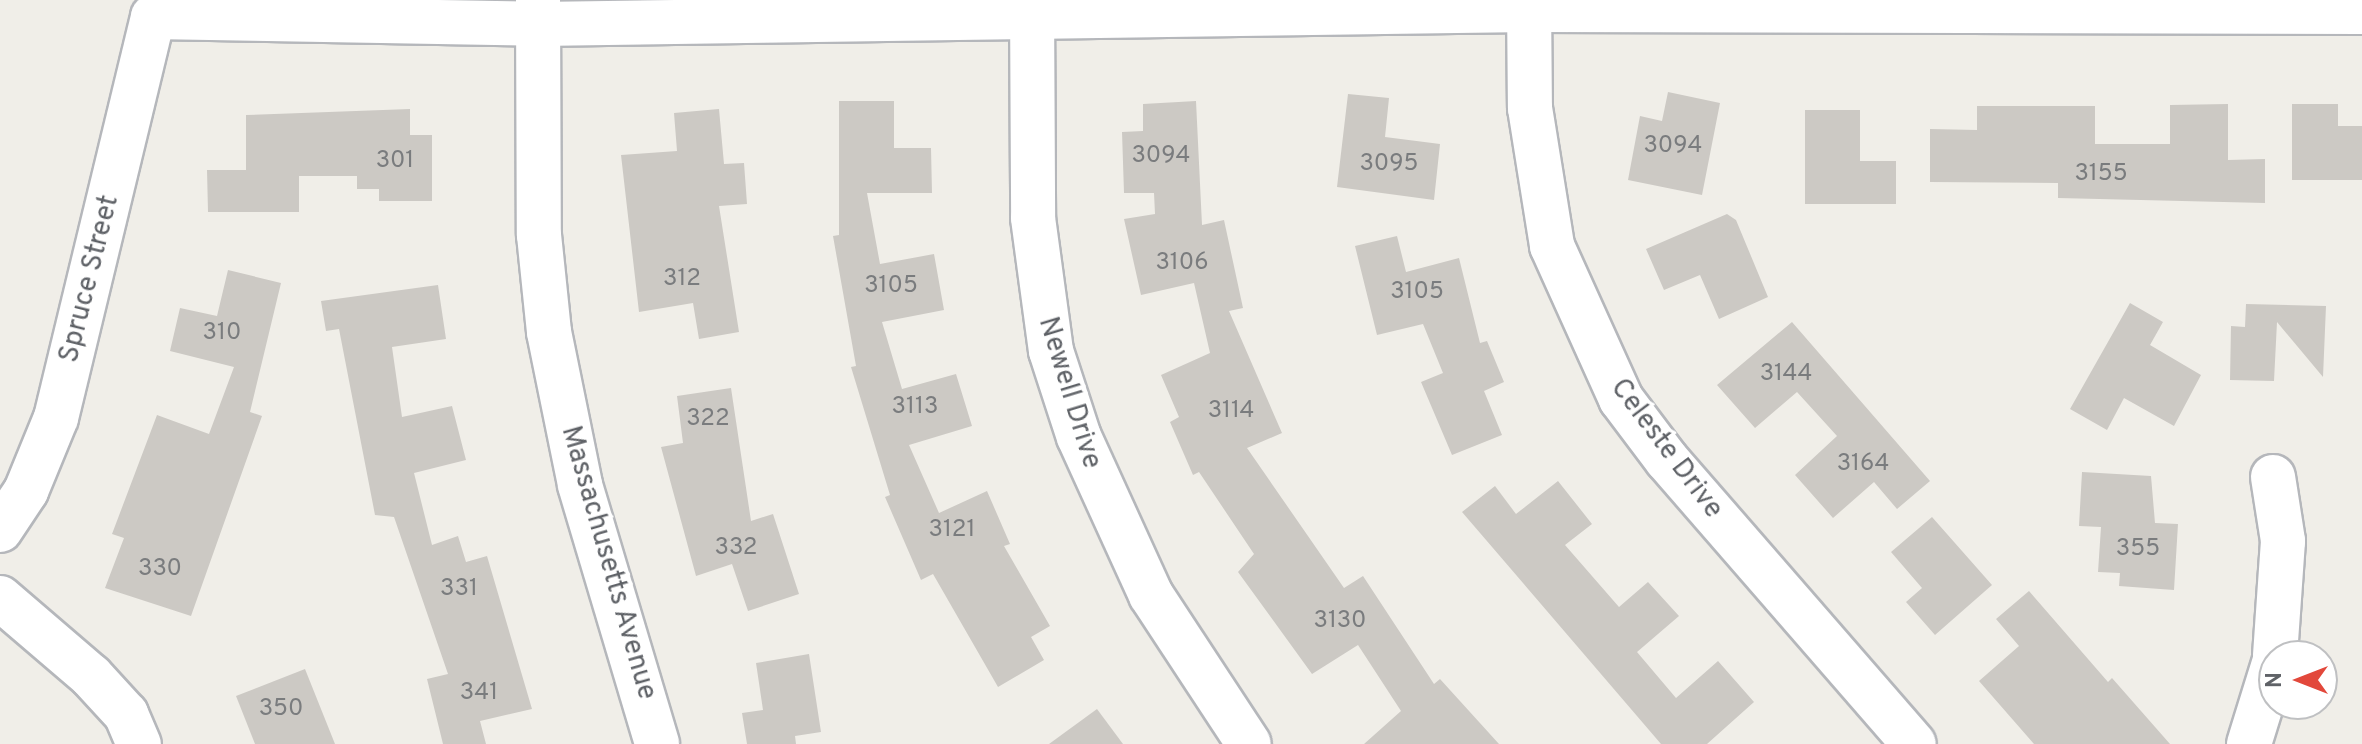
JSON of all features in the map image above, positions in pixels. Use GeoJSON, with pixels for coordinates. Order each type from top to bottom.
{"type":"FeatureCollection","features":[{"type":"Feature","properties":{"kind":"street","name":"Celeste Drive"},"geometry":{"type":"LineString","coordinates":[[1529,5],[1530,108],[1552,246],[1621,399],[1914,744]]}},
{"type":"Feature","properties":{"kind":"street"},"geometry":{"type":"LineString","coordinates":[[538,12],[1999,5],[2362,12]]}},
{"type":"Feature","properties":{"kind":"street","name":"Newell Drive"},"geometry":{"type":"LineString","coordinates":[[1031,9],[1033,218],[1051,351],[1079,437],[1151,595],[1249,744]]}},
{"type":"Feature","properties":{"kind":"street","name":"Spruce Street"},"geometry":{"type":"LineString","coordinates":[[0,530],[26,491],[56,418],[153,17],[538,12]]}},
{"type":"Feature","properties":{"kind":"street","name":"Massachusetts Avenue"},"geometry":{"type":"LineString","coordinates":[[538,12],[539,235],[549,332],[580,485],[657,744]]}},
{"type":"Feature","properties":{"kind":"street"},"geometry":{"type":"LineString","coordinates":[[2273,477],[2283,541],[2276,640]]}},
{"type":"Feature","properties":{"kind":"street"},"geometry":{"type":"LineString","coordinates":[[0,598],[91,676],[126,714],[139,744]]}},
{"type":"Feature","properties":{"kind":"street"},"geometry":{"type":"LineString","coordinates":[[2249,744],[2258,715]]}},
{"type":"Feature","properties":{"kind":"building"},"geometry":{"type":"Polygon","coordinates":[[[1668,92],[1720,103],[1702,195],[1628,180],[1640,116],[1662,121],[1668,92]]]}},
{"type":"Feature","properties":{"kind":"building"},"geometry":{"type":"Polygon","coordinates":[[[1348,94],[1389,98],[1385,137],[1440,144],[1434,200],[1337,187],[1348,94]]]}},
{"type":"Feature","properties":{"kind":"building"},"geometry":{"type":"Polygon","coordinates":[[[839,101],[894,101],[894,148],[931,148],[932,193],[867,193],[880,264],[934,254],[944,310],[882,322],[902,389],[956,374],[972,426],[909,445],[939,513],[987,491],[1010,544],[1004,546],[1050,626],[1031,637],[1044,660],[998,687],[933,574],[921,580],[885,497],[890,495],[851,367],[856,366],[833,236],[839,235],[839,101]]]}},
{"type":"Feature","properties":{"kind":"building"},"geometry":{"type":"Polygon","coordinates":[[[1196,101],[1202,225],[1224,220],[1243,308],[1229,311],[1282,433],[1247,448],[1344,588],[1363,576],[1434,684],[1440,679],[1499,744],[1364,744],[1401,711],[1358,645],[1312,674],[1238,572],[1254,554],[1199,472],[1193,475],[1170,422],[1179,417],[1161,375],[1210,353],[1194,283],[1141,295],[1124,219],[1155,214],[1154,193],[1124,193],[1122,132],[1143,131],[1143,104],[1196,101]]]}},
{"type":"Feature","properties":{"kind":"building"},"geometry":{"type":"Polygon","coordinates":[[[2228,104],[2228,160],[2265,159],[2265,203],[2058,198],[2058,183],[1930,182],[1930,129],[1977,130],[1977,106],[2095,106],[2095,144],[2170,144],[2170,105],[2228,104]]]}},
{"type":"Feature","properties":{"kind":"building"},"geometry":{"type":"Polygon","coordinates":[[[2292,104],[2338,104],[2338,126],[2362,126],[2362,180],[2292,180],[2292,104]]]}},
{"type":"Feature","properties":{"kind":"building"},"geometry":{"type":"Polygon","coordinates":[[[410,109],[410,135],[432,135],[432,201],[379,201],[379,189],[357,189],[357,176],[299,176],[299,212],[208,212],[207,170],[246,170],[246,115],[410,109]]]}},
{"type":"Feature","properties":{"kind":"building"},"geometry":{"type":"Polygon","coordinates":[[[719,109],[724,164],[744,163],[747,204],[719,206],[739,332],[699,339],[693,303],[639,312],[621,155],[677,151],[674,113],[719,109]]]}},
{"type":"Feature","properties":{"kind":"building"},"geometry":{"type":"Polygon","coordinates":[[[1805,110],[1860,110],[1860,161],[1896,161],[1896,204],[1805,204],[1805,110]]]}},
{"type":"Feature","properties":{"kind":"building"},"geometry":{"type":"Polygon","coordinates":[[[1727,214],[1736,220],[1768,297],[1719,319],[1700,275],[1664,290],[1646,249],[1727,214]]]}},
{"type":"Feature","properties":{"kind":"building"},"geometry":{"type":"Polygon","coordinates":[[[1397,236],[1406,272],[1459,258],[1480,343],[1487,341],[1504,382],[1484,391],[1502,435],[1452,455],[1421,382],[1443,373],[1423,324],[1377,335],[1355,246],[1397,236]]]}},
{"type":"Feature","properties":{"kind":"building"},"geometry":{"type":"Polygon","coordinates":[[[228,270],[281,283],[250,412],[262,416],[191,616],[105,588],[124,538],[112,534],[157,415],[209,434],[234,367],[170,351],[180,308],[217,316],[228,270]]]}},
{"type":"Feature","properties":{"kind":"building"},"geometry":{"type":"Polygon","coordinates":[[[438,285],[446,339],[392,347],[402,417],[452,406],[466,460],[414,473],[432,545],[458,536],[466,562],[487,556],[532,709],[480,721],[486,744],[443,744],[427,679],[448,674],[394,517],[375,515],[339,329],[326,331],[321,301],[438,285]]]}},
{"type":"Feature","properties":{"kind":"building"},"geometry":{"type":"Polygon","coordinates":[[[2130,303],[2163,322],[2150,345],[2201,375],[2174,426],[2124,398],[2107,430],[2070,409],[2130,303]]]}},
{"type":"Feature","properties":{"kind":"building"},"geometry":{"type":"Polygon","coordinates":[[[2246,304],[2326,306],[2323,377],[2277,322],[2274,381],[2230,380],[2231,326],[2245,327],[2246,304]]]}},
{"type":"Feature","properties":{"kind":"building"},"geometry":{"type":"Polygon","coordinates":[[[1792,322],[1930,481],[1897,509],[1874,482],[1833,518],[1795,475],[1837,436],[1797,392],[1755,428],[1717,385],[1792,322]]]}},
{"type":"Feature","properties":{"kind":"building"},"geometry":{"type":"Polygon","coordinates":[[[731,388],[751,521],[773,514],[799,594],[748,611],[732,564],[696,576],[661,447],[683,443],[677,396],[731,388]]]}},
{"type":"Feature","properties":{"kind":"building"},"geometry":{"type":"Polygon","coordinates":[[[2082,472],[2151,476],[2155,523],[2178,524],[2174,590],[2119,586],[2120,573],[2098,572],[2101,527],[2079,526],[2082,472]]]}},
{"type":"Feature","properties":{"kind":"building"},"geometry":{"type":"Polygon","coordinates":[[[1558,481],[1592,524],[1565,545],[1619,607],[1648,582],[1679,616],[1637,652],[1676,698],[1718,661],[1754,702],[1707,744],[1661,744],[1462,512],[1495,486],[1516,514],[1558,481]]]}},
{"type":"Feature","properties":{"kind":"building"},"geometry":{"type":"Polygon","coordinates":[[[1932,517],[1992,585],[1935,635],[1906,602],[1922,588],[1891,552],[1932,517]]]}},
{"type":"Feature","properties":{"kind":"building"},"geometry":{"type":"Polygon","coordinates":[[[2029,591],[2108,682],[2112,678],[2170,744],[2034,744],[1979,681],[2019,646],[1996,619],[2029,591]]]}},
{"type":"Feature","properties":{"kind":"building"},"geometry":{"type":"Polygon","coordinates":[[[809,654],[821,732],[795,736],[796,744],[747,744],[742,713],[763,710],[756,663],[809,654]]]}},
{"type":"Feature","properties":{"kind":"building"},"geometry":{"type":"Polygon","coordinates":[[[305,669],[335,744],[255,744],[236,696],[305,669]]]}},
{"type":"Feature","properties":{"kind":"building"},"geometry":{"type":"Polygon","coordinates":[[[1097,709],[1123,744],[1049,744],[1097,709]]]}}]}
